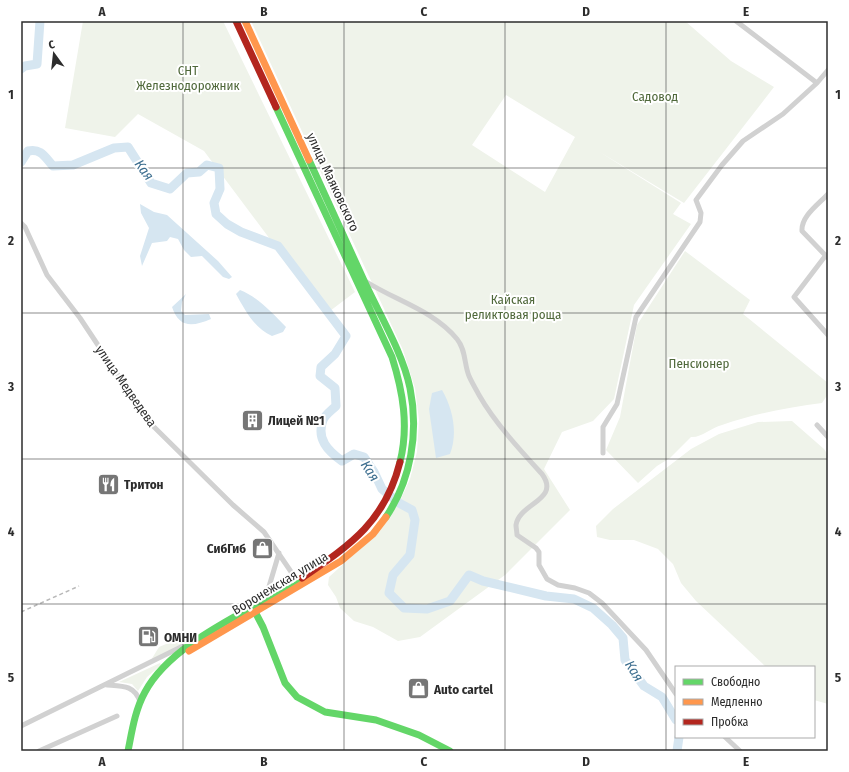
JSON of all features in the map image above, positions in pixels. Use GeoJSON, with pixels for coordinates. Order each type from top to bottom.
{"type":"FeatureCollection","features":[{"type":"Feature","properties":{"kind":"main road","name":"улица Маяковского"},"geometry":{"type":"LineString","coordinates":[[236,21],[363,292],[392,358],[402,393],[406,430],[405,444],[396,480],[381,508]]}},
{"type":"Feature","properties":{"kind":"main road","name":"улица Маяковского"},"geometry":{"type":"LineString","coordinates":[[245,21],[398,354],[409,387],[413,416],[413,447],[403,485]]}},
{"type":"Feature","properties":{"kind":"main road","name":"Воронежская улица"},"geometry":{"type":"LineString","coordinates":[[173,660],[352,552],[381,524],[403,485]]}},
{"type":"Feature","properties":{"kind":"main road","name":"Воронежская улица"},"geometry":{"type":"LineString","coordinates":[[173,660],[196,640],[255,610],[265,601],[299,584],[360,536],[381,508]]}},
{"type":"Feature","properties":{"kind":"main road"},"geometry":{"type":"LineString","coordinates":[[255,610],[285,683],[296,697],[325,712],[376,720],[419,735],[450,751]]}},
{"type":"Feature","properties":{"kind":"main road"},"geometry":{"type":"LineString","coordinates":[[128,751],[140,702],[150,684],[173,660]]}},
{"type":"Feature","properties":{"kind":"street"},"geometry":{"type":"LineString","coordinates":[[736,21],[817,83]]}},
{"type":"Feature","properties":{"kind":"street"},"geometry":{"type":"LineString","coordinates":[[602,453],[603,427],[617,404],[636,317],[700,222],[701,213],[696,200],[722,165],[743,141],[783,114],[817,83],[828,70]]}},
{"type":"Feature","properties":{"kind":"street"},"geometry":{"type":"LineString","coordinates":[[828,194],[811,211],[801,225],[802,231],[827,256],[794,297],[828,335]]}},
{"type":"Feature","properties":{"kind":"street","name":"улица Медведева"},"geometry":{"type":"LineString","coordinates":[[21,223],[25,227],[47,275],[80,318],[149,422],[233,505],[264,532],[299,584]]}},
{"type":"Feature","properties":{"kind":"street"},"geometry":{"type":"LineString","coordinates":[[365,280],[383,292],[423,311],[443,325],[458,340],[466,356],[469,376],[488,409],[542,474],[548,484],[547,490],[519,518],[516,525],[517,535],[536,548],[539,552],[540,565],[547,579],[558,585],[576,588],[588,593],[602,603],[646,650],[675,693]]}},
{"type":"Feature","properties":{"kind":"street"},"geometry":{"type":"LineString","coordinates":[[817,425],[828,437]]}},
{"type":"Feature","properties":{"kind":"street"},"geometry":{"type":"LineString","coordinates":[[265,601],[279,553]]}},
{"type":"Feature","properties":{"kind":"street"},"geometry":{"type":"LineString","coordinates":[[21,726],[106,686],[196,640]]}},
{"type":"Feature","properties":{"kind":"street"},"geometry":{"type":"LineString","coordinates":[[156,660],[173,660]]}},
{"type":"Feature","properties":{"kind":"street"},"geometry":{"type":"LineString","coordinates":[[106,686],[125,686],[134,690],[138,694],[140,702]]}},
{"type":"Feature","properties":{"kind":"street"},"geometry":{"type":"LineString","coordinates":[[40,751],[117,716]]}},
{"type":"Feature","properties":{"kind":"street"},"geometry":{"type":"LineString","coordinates":[[726,738],[740,751]]}},
{"type":"Feature","properties":{"kind":"green space","name":"СНТ Железнодорожник"},"geometry":{"type":"Polygon","coordinates":[[[83,21],[223,21],[355,292],[326,314],[204,151],[138,114],[115,137],[65,128],[83,21]]]}},
{"type":"Feature","properties":{"kind":"green space","name":"Кайская реликтовая роща"},"geometry":{"type":"Polygon","coordinates":[[[251,21],[685,21],[731,61],[774,87],[684,203],[598,151],[681,203],[673,214],[691,224],[634,305],[614,399],[593,421],[562,432],[544,469],[570,510],[505,575],[420,637],[398,641],[373,627],[354,621],[340,608],[336,597],[328,585],[329,577],[380,531],[399,503],[410,479],[417,452],[419,420],[415,388],[403,350],[251,21]],[[506,95],[472,145],[545,192],[575,137],[506,95]]]}},
{"type":"Feature","properties":{"kind":"green space","name":"Пенсионер"},"geometry":{"type":"Polygon","coordinates":[[[685,251],[750,300],[743,314],[828,383],[828,394],[822,403],[746,417],[718,426],[699,436],[691,437],[670,458],[657,466],[638,483],[606,450],[620,417],[637,325],[685,251]]]}},
{"type":"Feature","properties":{"kind":"green space"},"geometry":{"type":"Polygon","coordinates":[[[792,421],[824,449],[828,455],[828,704],[815,700],[815,666],[765,666],[696,601],[681,583],[673,564],[658,549],[634,540],[610,540],[597,537],[596,526],[613,509],[691,449],[719,434],[758,422],[792,421]]]}},
{"type":"Feature","properties":{"kind":"green space"},"geometry":{"type":"Polygon","coordinates":[[[185,636],[190,639],[187,642],[151,660],[159,647],[185,636]]]}},
{"type":"Feature","properties":{"kind":"green space"},"geometry":{"type":"Polygon","coordinates":[[[160,663],[161,665],[147,677],[138,691],[132,684],[119,682],[160,663]]]}},
{"type":"Feature","properties":{"kind":"shaded area"},"geometry":{"type":"Polygon","coordinates":[[[140,204],[154,212],[167,215],[218,261],[232,277],[229,279],[223,277],[202,256],[191,257],[184,250],[178,239],[170,237],[167,241],[152,243],[142,266],[140,256],[149,228],[141,213],[140,204]]]}},
{"type":"Feature","properties":{"kind":"shaded area"},"geometry":{"type":"Polygon","coordinates":[[[240,290],[259,301],[270,311],[286,327],[283,332],[272,336],[260,328],[251,318],[236,294],[240,290]]]}},
{"type":"Feature","properties":{"kind":"shaded area"},"geometry":{"type":"Polygon","coordinates":[[[186,294],[182,302],[181,311],[185,315],[209,314],[211,319],[204,322],[187,324],[178,319],[172,307],[186,294]]]}},
{"type":"Feature","properties":{"kind":"shaded area"},"geometry":{"type":"Polygon","coordinates":[[[442,390],[449,405],[453,421],[454,438],[450,454],[436,458],[429,409],[432,393],[442,390]]]}},
{"type":"Feature","properties":{"kind":"waterway","name":"Кая"},"geometry":{"type":"LineString","coordinates":[[21,69],[25,66],[37,64],[40,21]]}},
{"type":"Feature","properties":{"kind":"waterway","name":"Кая"},"geometry":{"type":"LineString","coordinates":[[21,162],[28,151],[32,150],[40,152],[53,166],[73,165],[114,148],[128,147],[151,183],[170,189],[187,173],[199,172],[207,165],[219,168],[220,189],[214,203],[216,214],[227,224],[241,232],[278,246],[346,336],[335,354],[321,367],[320,376],[335,388],[336,406],[323,420],[321,427],[322,439],[328,449],[342,461],[354,454],[364,457],[374,472],[382,489],[399,503],[412,510],[415,520],[410,555],[393,575],[389,593],[404,608],[427,609],[450,601],[469,575],[483,581],[546,596],[574,599],[593,608],[612,625],[623,638],[625,660],[644,686],[662,697],[675,718]]}},
{"type":"Feature","properties":{"kind":"waterway","name":"Кая"},"geometry":{"type":"LineString","coordinates":[[677,751],[679,738]]}},
{"type":"Feature","properties":{"kind":"railway"},"geometry":{"type":"LineString","coordinates":[[21,612],[79,586]]}},
{"type":"Feature","properties":{"kind":"traffic: fast"},"geometry":{"type":"LineString","coordinates":[[276,107],[392,357],[404,409],[403,449],[400,462]]}},
{"type":"Feature","properties":{"kind":"traffic: fast"},"geometry":{"type":"LineString","coordinates":[[309,160],[397,349],[407,375],[410,388],[414,422],[411,455],[402,487],[395,503],[386,517]]}},
{"type":"Feature","properties":{"kind":"traffic: fast"},"geometry":{"type":"LineString","coordinates":[[128,751],[134,721],[139,706],[145,692],[158,673],[194,642],[302,578]]}},
{"type":"Feature","properties":{"kind":"traffic: fast"},"geometry":{"type":"LineString","coordinates":[[253,608],[263,627],[285,683],[297,697],[325,712],[376,720],[419,735],[450,751]]}},
{"type":"Feature","properties":{"kind":"traffic: slow"},"geometry":{"type":"LineString","coordinates":[[245,21],[309,160]]}},
{"type":"Feature","properties":{"kind":"traffic: slow"},"geometry":{"type":"LineString","coordinates":[[189,651],[341,561],[373,534],[386,517]]}},
{"type":"Feature","properties":{"kind":"traffic: jam"},"geometry":{"type":"LineString","coordinates":[[236,21],[276,107]]}},
{"type":"Feature","properties":{"kind":"traffic: jam"},"geometry":{"type":"LineString","coordinates":[[302,578],[350,543],[375,516],[385,501],[400,462]]}},
{"type":"Feature","properties":{"kind":"place","name":"Лицей №1"},"geometry":{"type":"Point","coordinates":[252,420]}},
{"type":"Feature","properties":{"kind":"place","name":"Тритон"},"geometry":{"type":"Point","coordinates":[108,484]}},
{"type":"Feature","properties":{"kind":"place","name":"СибГиб"},"geometry":{"type":"Point","coordinates":[262,548]}},
{"type":"Feature","properties":{"kind":"place","name":"ОМНИ"},"geometry":{"type":"Point","coordinates":[149,637]}},
{"type":"Feature","properties":{"kind":"place","name":"Auto cartel"},"geometry":{"type":"Point","coordinates":[418,689]}},
{"type":"Feature","properties":{"kind":"park label","name":"Садовод"},"geometry":{"type":"Point","coordinates":[655,96]}}]}
